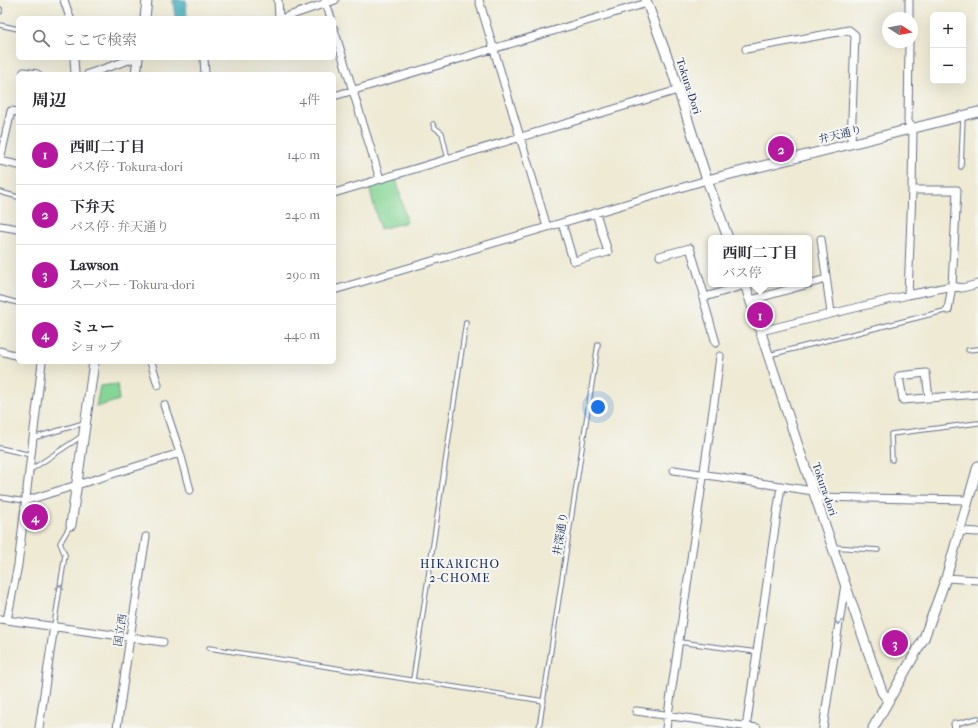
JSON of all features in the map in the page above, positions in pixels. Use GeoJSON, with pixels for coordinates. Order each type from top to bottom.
{"type":"FeatureCollection","features":[{"type":"Feature","properties":{"kind":"street"},"geometry":{"type":"LineString","coordinates":[[64,0],[69,16]]}},
{"type":"Feature","properties":{"kind":"street"},"geometry":{"type":"LineString","coordinates":[[145,16],[147,0]]}},
{"type":"Feature","properties":{"kind":"street"},"geometry":{"type":"LineString","coordinates":[[278,0],[279,16]]}},
{"type":"Feature","properties":{"kind":"street"},"geometry":{"type":"LineString","coordinates":[[288,16],[326,1],[335,0]]}},
{"type":"Feature","properties":{"kind":"street"},"geometry":{"type":"LineString","coordinates":[[479,0],[547,227]]}},
{"type":"Feature","properties":{"kind":"street"},"geometry":{"type":"LineString","coordinates":[[909,0],[909,12]]}},
{"type":"Feature","properties":{"kind":"street"},"geometry":{"type":"LineString","coordinates":[[326,1],[330,16]]}},
{"type":"Feature","properties":{"kind":"street"},"geometry":{"type":"LineString","coordinates":[[336,95],[647,1]]}},
{"type":"Feature","properties":{"kind":"street","name":"Tokura-Dori"},"geometry":{"type":"LineString","coordinates":[[647,1],[707,180]]}},
{"type":"Feature","properties":{"kind":"street"},"geometry":{"type":"LineString","coordinates":[[746,49],[849,30],[855,34],[851,144]]}},
{"type":"Feature","properties":{"kind":"street"},"geometry":{"type":"LineString","coordinates":[[336,36],[380,179]]}},
{"type":"Feature","properties":{"kind":"street"},"geometry":{"type":"LineString","coordinates":[[908,295],[913,128],[908,122],[909,48]]}},
{"type":"Feature","properties":{"kind":"street"},"geometry":{"type":"LineString","coordinates":[[74,60],[75,72]]}},
{"type":"Feature","properties":{"kind":"street"},"geometry":{"type":"LineString","coordinates":[[94,72],[129,60]]}},
{"type":"Feature","properties":{"kind":"street"},"geometry":{"type":"LineString","coordinates":[[136,72],[138,60]]}},
{"type":"Feature","properties":{"kind":"street"},"geometry":{"type":"LineString","coordinates":[[204,60],[205,72]]}},
{"type":"Feature","properties":{"kind":"street"},"geometry":{"type":"LineString","coordinates":[[336,192],[678,90]]}},
{"type":"Feature","properties":{"kind":"street"},"geometry":{"type":"LineString","coordinates":[[16,112],[11,111],[0,161],[16,165]]}},
{"type":"Feature","properties":{"kind":"street","name":"弁天通り"},"geometry":{"type":"LineString","coordinates":[[707,180],[978,112]]}},
{"type":"Feature","properties":{"kind":"street"},"geometry":{"type":"LineString","coordinates":[[336,289],[707,180],[727,235]]}},
{"type":"Feature","properties":{"kind":"street"},"geometry":{"type":"LineString","coordinates":[[912,190],[957,190],[952,286],[948,310]]}},
{"type":"Feature","properties":{"kind":"street"},"geometry":{"type":"LineString","coordinates":[[562,223],[573,260],[575,261],[608,252],[596,213]]}},
{"type":"Feature","properties":{"kind":"street"},"geometry":{"type":"LineString","coordinates":[[0,226],[16,229]]}},
{"type":"Feature","properties":{"kind":"street"},"geometry":{"type":"LineString","coordinates":[[821,239],[831,313]]}},
{"type":"Feature","properties":{"kind":"street"},"geometry":{"type":"LineString","coordinates":[[660,256],[690,248],[705,297],[703,298],[716,343]]}},
{"type":"Feature","properties":{"kind":"street"},"geometry":{"type":"LineString","coordinates":[[812,283],[826,279]]}},
{"type":"Feature","properties":{"kind":"street"},"geometry":{"type":"LineString","coordinates":[[761,331],[908,295],[952,286],[962,288],[978,284]]}},
{"type":"Feature","properties":{"kind":"street"},"geometry":{"type":"LineString","coordinates":[[705,297],[736,287]]}},
{"type":"Feature","properties":{"kind":"street","name":"Tokura-dori"},"geometry":{"type":"LineString","coordinates":[[746,287],[814,494],[882,692],[888,700]]}},
{"type":"Feature","properties":{"kind":"street"},"geometry":{"type":"LineString","coordinates":[[751,300],[797,287]]}},
{"type":"Feature","properties":{"kind":"street"},"geometry":{"type":"LineString","coordinates":[[0,351],[16,355]]}},
{"type":"Feature","properties":{"kind":"street"},"geometry":{"type":"LineString","coordinates":[[666,728],[720,356]]}},
{"type":"Feature","properties":{"kind":"street"},"geometry":{"type":"LineString","coordinates":[[42,364],[18,565],[3,619],[163,642]]}},
{"type":"Feature","properties":{"kind":"street"},"geometry":{"type":"LineString","coordinates":[[71,525],[94,364]]}},
{"type":"Feature","properties":{"kind":"street"},"geometry":{"type":"LineString","coordinates":[[152,364],[158,385]]}},
{"type":"Feature","properties":{"kind":"street"},"geometry":{"type":"LineString","coordinates":[[929,398],[926,373],[899,376],[903,400],[929,398],[978,394]]}},
{"type":"Feature","properties":{"kind":"street"},"geometry":{"type":"LineString","coordinates":[[164,405],[180,453],[190,490]]}},
{"type":"Feature","properties":{"kind":"street"},"geometry":{"type":"LineString","coordinates":[[25,501],[180,453]]}},
{"type":"Feature","properties":{"kind":"street"},"geometry":{"type":"LineString","coordinates":[[674,470],[781,486],[814,494],[968,500]]}},
{"type":"Feature","properties":{"kind":"street"},"geometry":{"type":"LineString","coordinates":[[872,728],[924,638],[946,578],[968,500],[978,471]]}},
{"type":"Feature","properties":{"kind":"street"},"geometry":{"type":"LineString","coordinates":[[746,727],[781,486]]}},
{"type":"Feature","properties":{"kind":"street"},"geometry":{"type":"LineString","coordinates":[[960,531],[978,532]]}},
{"type":"Feature","properties":{"kind":"street","name":"国立西"},"geometry":{"type":"LineString","coordinates":[[117,728],[146,537]]}},
{"type":"Feature","properties":{"kind":"street"},"geometry":{"type":"LineString","coordinates":[[946,578],[978,580]]}},
{"type":"Feature","properties":{"kind":"street"},"geometry":{"type":"LineString","coordinates":[[823,728],[845,584]]}},
{"type":"Feature","properties":{"kind":"street"},"geometry":{"type":"LineString","coordinates":[[39,728],[54,626]]}},
{"type":"Feature","properties":{"kind":"street"},"geometry":{"type":"LineString","coordinates":[[636,711],[757,728]]}},
{"type":"Feature","properties":{"kind":"lane"},"geometry":{"type":"LineString","coordinates":[[0,25],[16,29]]}},
{"type":"Feature","properties":{"kind":"lane"},"geometry":{"type":"LineString","coordinates":[[961,167],[963,116]]}},
{"type":"Feature","properties":{"kind":"lane"},"geometry":{"type":"LineString","coordinates":[[433,124],[434,127],[442,133],[448,159]]}},
{"type":"Feature","properties":{"kind":"lane"},"geometry":{"type":"LineString","coordinates":[[0,192],[16,196]]}},
{"type":"Feature","properties":{"kind":"lane"},"geometry":{"type":"LineString","coordinates":[[0,298],[16,302]]}},
{"type":"Feature","properties":{"kind":"lane"},"geometry":{"type":"LineString","coordinates":[[769,355],[948,310]]}},
{"type":"Feature","properties":{"kind":"lane"},"geometry":{"type":"LineString","coordinates":[[413,680],[466,322]]}},
{"type":"Feature","properties":{"kind":"lane","name":"井深通り"},"geometry":{"type":"LineString","coordinates":[[540,728],[598,344]]}},
{"type":"Feature","properties":{"kind":"lane"},"geometry":{"type":"LineString","coordinates":[[968,350],[978,349]]}},
{"type":"Feature","properties":{"kind":"lane"},"geometry":{"type":"LineString","coordinates":[[33,438],[86,422]]}},
{"type":"Feature","properties":{"kind":"lane"},"geometry":{"type":"LineString","coordinates":[[892,460],[891,434],[978,423]]}},
{"type":"Feature","properties":{"kind":"lane"},"geometry":{"type":"LineString","coordinates":[[28,472],[84,435]]}},
{"type":"Feature","properties":{"kind":"lane"},"geometry":{"type":"LineString","coordinates":[[0,448],[31,455]]}},
{"type":"Feature","properties":{"kind":"lane"},"geometry":{"type":"LineString","coordinates":[[0,497],[25,501]]}},
{"type":"Feature","properties":{"kind":"lane"},"geometry":{"type":"LineString","coordinates":[[54,626],[65,555],[60,543],[71,525]]}},
{"type":"Feature","properties":{"kind":"lane"},"geometry":{"type":"LineString","coordinates":[[833,547],[878,550]]}},
{"type":"Feature","properties":{"kind":"lane"},"geometry":{"type":"LineString","coordinates":[[679,642],[757,652]]}},
{"type":"Feature","properties":{"kind":"lane"},"geometry":{"type":"LineString","coordinates":[[209,648],[544,701]]}},
{"type":"Feature","properties":{"kind":"lane"},"geometry":{"type":"LineString","coordinates":[[955,726],[978,718]]}},
{"type":"Feature","properties":{"kind":"green space"},"geometry":{"type":"Polygon","coordinates":[[[396,178],[407,222],[380,229],[369,186],[396,178]]]}},
{"type":"Feature","properties":{"kind":"green space"},"geometry":{"type":"Polygon","coordinates":[[[117,384],[119,400],[96,407],[100,386],[117,384]]]}},
{"type":"Feature","properties":{"kind":"water"},"geometry":{"type":"Polygon","coordinates":[[[173,0],[186,0],[187,16],[175,16],[173,0]]]}},
{"type":"Feature","properties":{"kind":"place","name":"下弁天"},"geometry":{"type":"Point","coordinates":[781,149]}},
{"type":"Feature","properties":{"kind":"place","name":"西町二丁目"},"geometry":{"type":"Point","coordinates":[760,315]}},
{"type":"Feature","properties":{"kind":"place","name":"ミュー"},"geometry":{"type":"Point","coordinates":[35,517]}},
{"type":"Feature","properties":{"kind":"place","name":"Lawson"},"geometry":{"type":"Point","coordinates":[895,643]}},
{"type":"Feature","properties":{"kind":"district","name":"HIKARICHO 2-CHOME"},"geometry":{"type":"Point","coordinates":[460,571]}}]}
